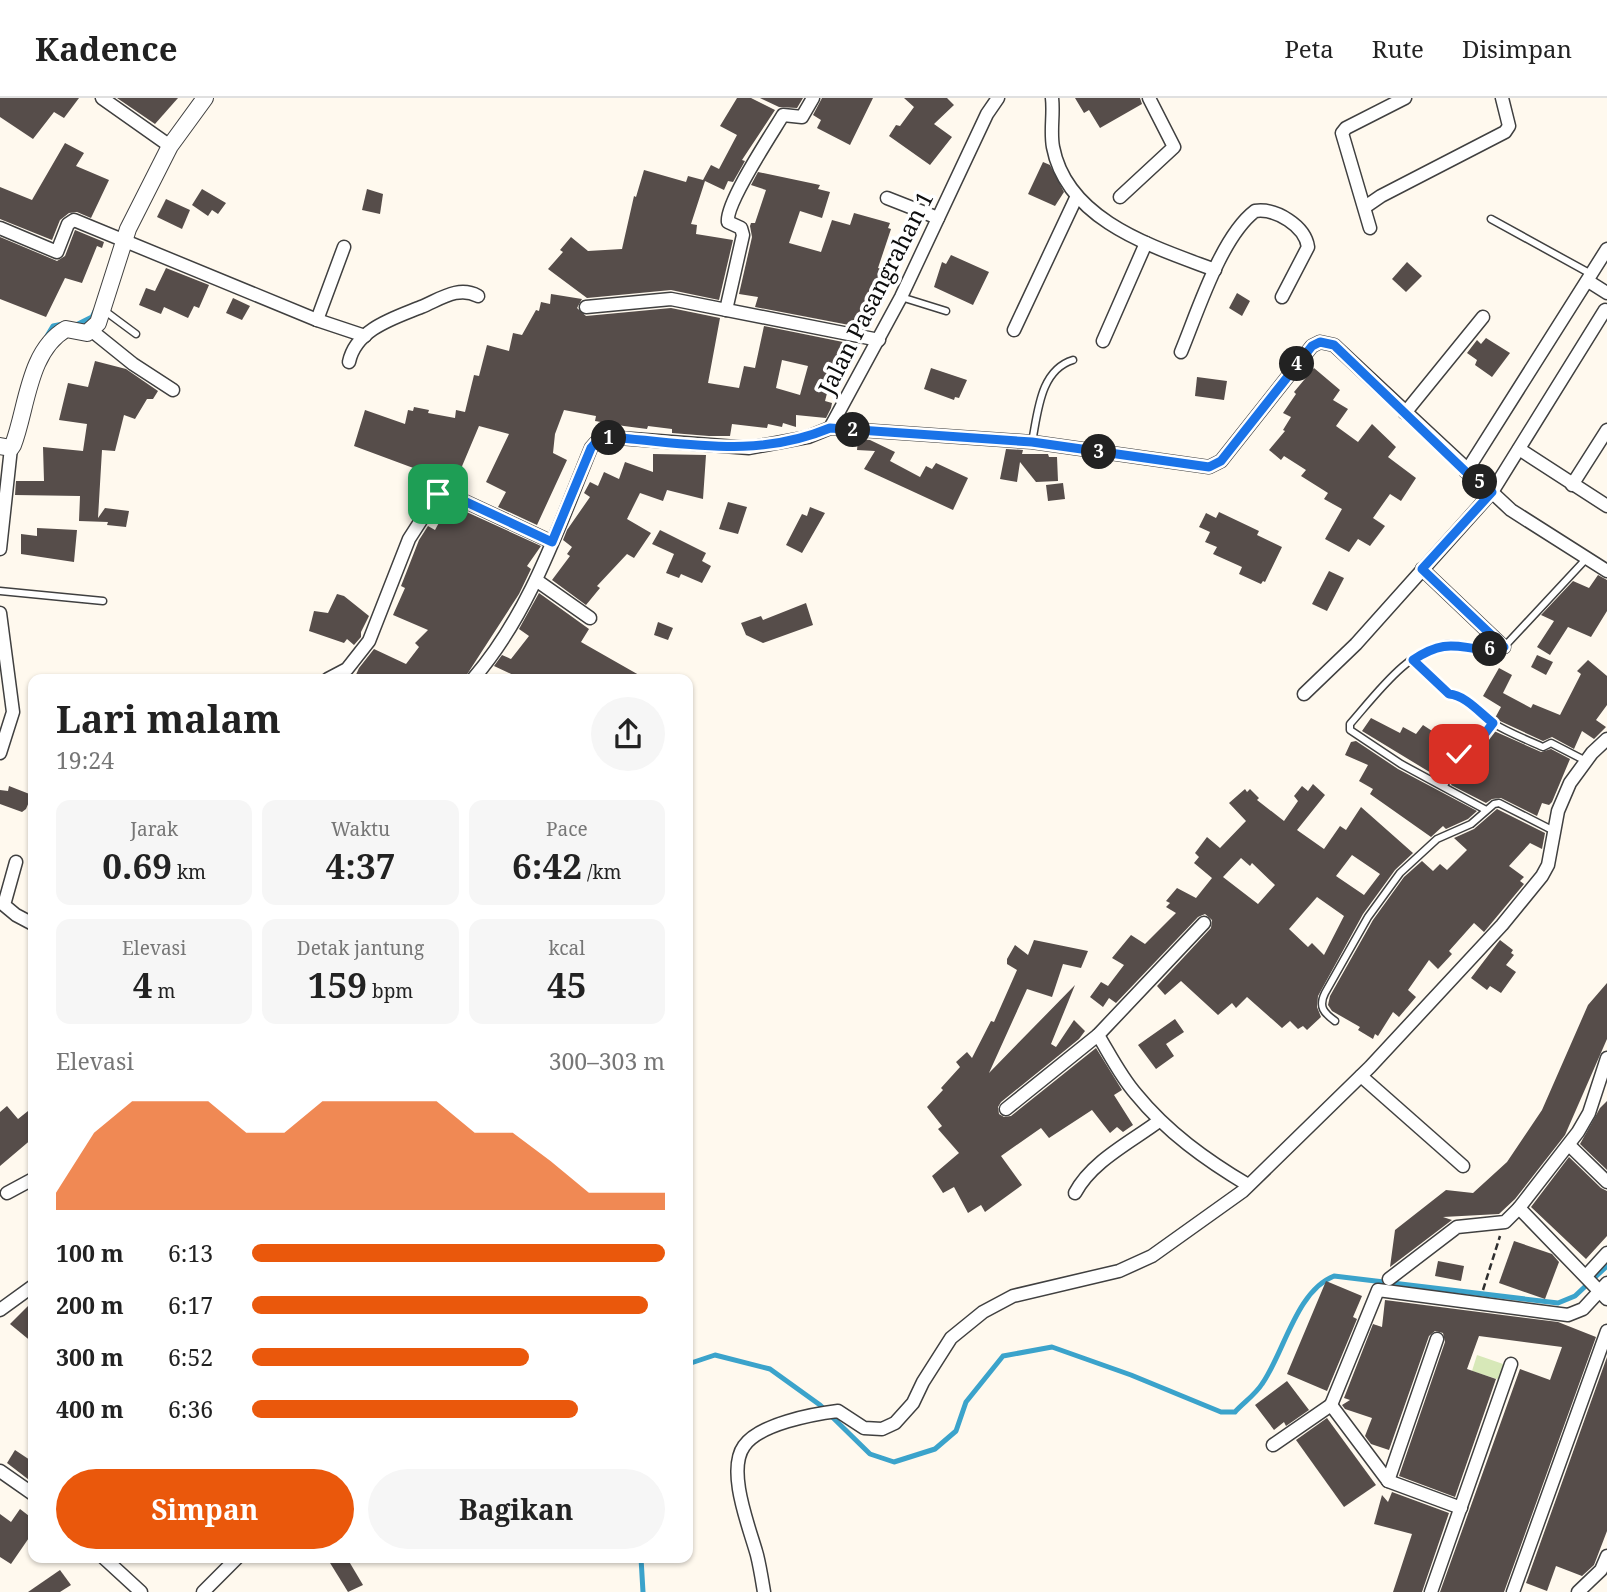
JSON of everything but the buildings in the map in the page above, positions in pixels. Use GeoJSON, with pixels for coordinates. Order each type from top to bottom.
{"type":"FeatureCollection","features":[{"type":"Feature","properties":{"kind":"street"},"geometry":{"type":"LineString","coordinates":[[102,98],[170,146]]}},
{"type":"Feature","properties":{"kind":"street"},"geometry":{"type":"LineString","coordinates":[[0,549],[5,447],[33,376],[52,340],[66,329],[85,333],[92,331],[104,309],[124,240],[170,146],[205,98]]}},
{"type":"Feature","properties":{"kind":"street"},"geometry":{"type":"LineString","coordinates":[[726,310],[743,235],[740,227],[728,222],[727,216],[783,116],[802,117],[813,98]]}},
{"type":"Feature","properties":{"kind":"street","name":"Jalan Pasangrahan 1"},"geometry":{"type":"LineString","coordinates":[[477,674],[509,630],[536,580],[591,448],[598,440],[619,438],[749,448],[808,438],[830,428],[901,297],[987,114],[998,98]]}},
{"type":"Feature","properties":{"kind":"street"},"geometry":{"type":"LineString","coordinates":[[1052,98],[1053,145],[1076,198],[1103,218],[1146,243],[1215,270]]}},
{"type":"Feature","properties":{"kind":"street"},"geometry":{"type":"LineString","coordinates":[[1120,197],[1174,147],[1149,98]]}},
{"type":"Feature","properties":{"kind":"street"},"geometry":{"type":"LineString","coordinates":[[1370,228],[1342,133],[1346,128],[1405,98]]}},
{"type":"Feature","properties":{"kind":"street"},"geometry":{"type":"LineString","coordinates":[[1365,207],[1381,196],[1506,132],[1509,125],[1502,98]]}},
{"type":"Feature","properties":{"kind":"street"},"geometry":{"type":"LineString","coordinates":[[887,198],[938,218]]}},
{"type":"Feature","properties":{"kind":"street"},"geometry":{"type":"LineString","coordinates":[[1014,330],[1076,198]]}},
{"type":"Feature","properties":{"kind":"street"},"geometry":{"type":"LineString","coordinates":[[1181,352],[1215,270],[1242,223],[1255,211],[1264,209],[1301,230],[1307,239],[1308,247],[1282,297]]}},
{"type":"Feature","properties":{"kind":"street"},"geometry":{"type":"LineString","coordinates":[[0,228],[57,252],[68,224],[74,219],[317,320],[365,337]]}},
{"type":"Feature","properties":{"kind":"street"},"geometry":{"type":"LineString","coordinates":[[1103,341],[1146,243]]}},
{"type":"Feature","properties":{"kind":"street"},"geometry":{"type":"LineString","coordinates":[[317,320],[344,247]]}},
{"type":"Feature","properties":{"kind":"street"},"geometry":{"type":"LineString","coordinates":[[1466,472],[1607,249]]}},
{"type":"Feature","properties":{"kind":"street"},"geometry":{"type":"LineString","coordinates":[[1589,277],[1607,293]]}},
{"type":"Feature","properties":{"kind":"street"},"geometry":{"type":"LineString","coordinates":[[349,362],[353,350],[365,337],[393,316],[451,294],[467,292],[478,296]]}},
{"type":"Feature","properties":{"kind":"street"},"geometry":{"type":"LineString","coordinates":[[586,307],[655,299],[879,340]]}},
{"type":"Feature","properties":{"kind":"street"},"geometry":{"type":"LineString","coordinates":[[1304,694],[1356,644],[1492,492],[1605,310]]}},
{"type":"Feature","properties":{"kind":"street"},"geometry":{"type":"LineString","coordinates":[[1405,414],[1483,317]]}},
{"type":"Feature","properties":{"kind":"street"},"geometry":{"type":"LineString","coordinates":[[92,331],[133,364],[173,390]]}},
{"type":"Feature","properties":{"kind":"street"},"geometry":{"type":"LineString","coordinates":[[830,428],[1032,442],[1196,466],[1216,465],[1312,346],[1320,342],[1334,345],[1466,472],[1511,510],[1607,571]]}},
{"type":"Feature","properties":{"kind":"street"},"geometry":{"type":"LineString","coordinates":[[1572,485],[1607,430]]}},
{"type":"Feature","properties":{"kind":"street"},"geometry":{"type":"LineString","coordinates":[[1519,449],[1607,506]]}},
{"type":"Feature","properties":{"kind":"street"},"geometry":{"type":"LineString","coordinates":[[338,674],[347,669],[369,641],[409,539],[438,494],[447,493],[552,542]]}},
{"type":"Feature","properties":{"kind":"street"},"geometry":{"type":"LineString","coordinates":[[1422,569],[1504,647]]}},
{"type":"Feature","properties":{"kind":"street"},"geometry":{"type":"LineString","coordinates":[[536,580],[590,618]]}},
{"type":"Feature","properties":{"kind":"street"},"geometry":{"type":"LineString","coordinates":[[0,613],[13,712],[0,753]]}},
{"type":"Feature","properties":{"kind":"street"},"geometry":{"type":"LineString","coordinates":[[0,707],[13,712]]}},
{"type":"Feature","properties":{"kind":"street"},"geometry":{"type":"LineString","coordinates":[[764,1592],[758,1558],[738,1497],[739,1455],[749,1440],[783,1423],[838,1411],[863,1428],[882,1429],[895,1423],[913,1403],[951,1338],[983,1312],[1013,1296],[1109,1274],[1152,1256],[1248,1185],[1361,1076],[1502,925],[1542,876],[1548,865],[1554,831],[1566,790],[1586,761],[1607,739]]}},
{"type":"Feature","properties":{"kind":"street"},"geometry":{"type":"LineString","coordinates":[[16,862],[4,905],[28,922]]}},
{"type":"Feature","properties":{"kind":"street"},"geometry":{"type":"LineString","coordinates":[[1006,1109],[1098,1035],[1204,923]]}},
{"type":"Feature","properties":{"kind":"street"},"geometry":{"type":"LineString","coordinates":[[1098,1035],[1134,1092],[1159,1121],[1216,1166],[1248,1185]]}},
{"type":"Feature","properties":{"kind":"street"},"geometry":{"type":"LineString","coordinates":[[1389,1279],[1457,1227],[1505,1223],[1569,1144],[1602,1091],[1607,1058]]}},
{"type":"Feature","properties":{"kind":"street"},"geometry":{"type":"LineString","coordinates":[[1361,1076],[1464,1166]]}},
{"type":"Feature","properties":{"kind":"street"},"geometry":{"type":"LineString","coordinates":[[1075,1193],[1083,1178],[1099,1164],[1159,1121]]}},
{"type":"Feature","properties":{"kind":"street"},"geometry":{"type":"LineString","coordinates":[[1569,1144],[1607,1182]]}},
{"type":"Feature","properties":{"kind":"street"},"geometry":{"type":"LineString","coordinates":[[7,1193],[28,1182]]}},
{"type":"Feature","properties":{"kind":"street"},"geometry":{"type":"LineString","coordinates":[[1273,1446],[1331,1405],[1378,1290],[1568,1315],[1583,1309],[1605,1291],[1586,1276],[1519,1208]]}},
{"type":"Feature","properties":{"kind":"street"},"geometry":{"type":"LineString","coordinates":[[1586,1276],[1607,1253]]}},
{"type":"Feature","properties":{"kind":"street"},"geometry":{"type":"LineString","coordinates":[[0,1310],[28,1290]]}},
{"type":"Feature","properties":{"kind":"street"},"geometry":{"type":"LineString","coordinates":[[1513,1592],[1607,1331]]}},
{"type":"Feature","properties":{"kind":"street"},"geometry":{"type":"LineString","coordinates":[[1388,1481],[1437,1339]]}},
{"type":"Feature","properties":{"kind":"street"},"geometry":{"type":"LineString","coordinates":[[1431,1592],[1511,1364]]}},
{"type":"Feature","properties":{"kind":"street"},"geometry":{"type":"LineString","coordinates":[[1331,1405],[1388,1481],[1461,1508]]}},
{"type":"Feature","properties":{"kind":"street"},"geometry":{"type":"LineString","coordinates":[[0,1471],[28,1490]]}},
{"type":"Feature","properties":{"kind":"street"},"geometry":{"type":"LineString","coordinates":[[1578,1592],[1601,1570],[1607,1556]]}},
{"type":"Feature","properties":{"kind":"street"},"geometry":{"type":"LineString","coordinates":[[109,1563],[141,1592]]}},
{"type":"Feature","properties":{"kind":"street"},"geometry":{"type":"LineString","coordinates":[[203,1592],[232,1563]]}},
{"type":"Feature","properties":{"kind":"lane"},"geometry":{"type":"LineString","coordinates":[[1491,219],[1589,277]]}},
{"type":"Feature","properties":{"kind":"lane"},"geometry":{"type":"LineString","coordinates":[[901,297],[946,311]]}},
{"type":"Feature","properties":{"kind":"lane"},"geometry":{"type":"LineString","coordinates":[[104,309],[136,334]]}},
{"type":"Feature","properties":{"kind":"lane"},"geometry":{"type":"LineString","coordinates":[[1032,442],[1043,393],[1052,372],[1062,363],[1073,360]]}},
{"type":"Feature","properties":{"kind":"lane"},"geometry":{"type":"LineString","coordinates":[[1486,810],[1401,764],[1350,730],[1350,724],[1393,675],[1413,660],[1441,645],[1452,644],[1485,650],[1504,647],[1586,559]]}},
{"type":"Feature","properties":{"kind":"lane"},"geometry":{"type":"LineString","coordinates":[[0,591],[103,601]]}},
{"type":"Feature","properties":{"kind":"lane"},"geometry":{"type":"LineString","coordinates":[[1413,660],[1449,694],[1454,694],[1471,705],[1493,723],[1543,747],[1550,743],[1586,761]]}},
{"type":"Feature","properties":{"kind":"lane"},"geometry":{"type":"LineString","coordinates":[[1444,786],[1459,754],[1474,748],[1493,723]]}},
{"type":"Feature","properties":{"kind":"lane"},"geometry":{"type":"LineString","coordinates":[[1335,1021],[1323,1011],[1321,1001],[1384,894],[1400,873],[1437,839],[1471,824],[1494,804],[1503,804],[1554,831]]}},
{"type":"Feature","properties":{"kind":"path"},"geometry":{"type":"LineString","coordinates":[[1484,1287],[1505,1223]]}},
{"type":"Feature","properties":{"kind":"green space"},"geometry":{"type":"Polygon","coordinates":[[[1477,1355],[1506,1365],[1500,1380],[1472,1371],[1477,1355]]]}},
{"type":"Feature","properties":{"kind":"waterway"},"geometry":{"type":"LineString","coordinates":[[76,325],[92,317],[95,311]]}},
{"type":"Feature","properties":{"kind":"waterway"},"geometry":{"type":"LineString","coordinates":[[47,336],[53,326],[63,324]]}},
{"type":"Feature","properties":{"kind":"waterway"},"geometry":{"type":"LineString","coordinates":[[693,1362],[715,1355],[770,1369],[820,1405],[870,1454],[894,1462],[935,1449],[956,1431],[966,1402],[1003,1356],[1052,1347],[1131,1375],[1221,1412],[1235,1412],[1262,1384],[1300,1309],[1310,1295],[1334,1276],[1558,1303],[1575,1296],[1607,1266]]}},
{"type":"Feature","properties":{"kind":"waterway"},"geometry":{"type":"LineString","coordinates":[[641,1563],[643,1592]]}},
{"type":"Feature","properties":{"kind":"route"},"geometry":{"type":"LineString","coordinates":[[438,494],[447,493],[552,542],[591,448],[598,440],[619,438],[749,448],[808,438],[830,428],[1032,442],[1209,467],[1221,461],[1312,346],[1325,342],[1334,345],[1466,472],[1492,492],[1422,569],[1504,647],[1485,650],[1452,644],[1441,645],[1413,660],[1449,694],[1454,694],[1471,705],[1493,723],[1474,748],[1459,754]]}}]}
